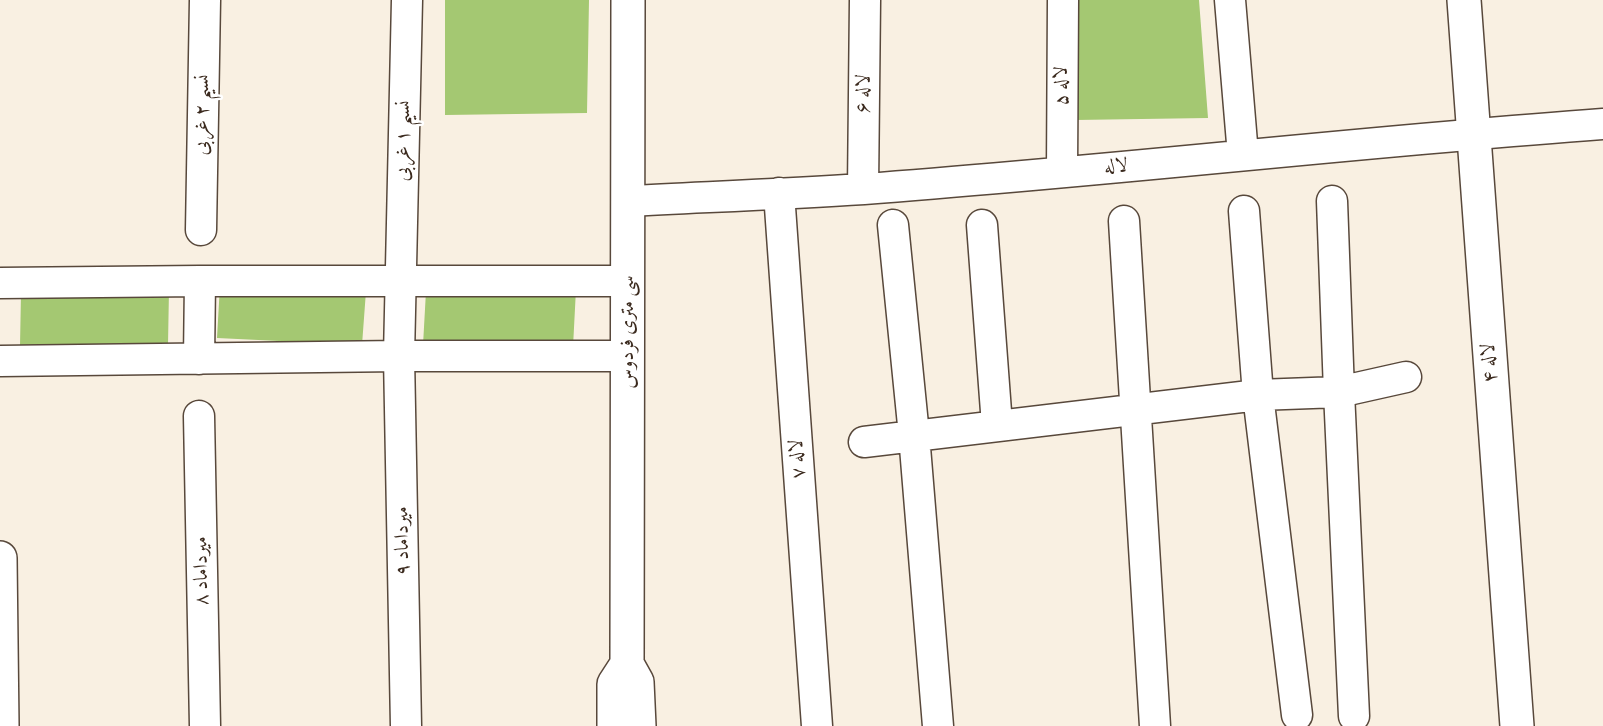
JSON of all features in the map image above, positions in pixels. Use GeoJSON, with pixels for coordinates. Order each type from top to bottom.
{"type":"FeatureCollection","features":[{"type":"Feature","properties":{"kind":"street","name":"نسیم ۲ غربی"},"geometry":{"type":"LineString","coordinates":[[201,230],[205,0]]}},
{"type":"Feature","properties":{"kind":"street","name":"نسیم ۱ غربی"},"geometry":{"type":"LineString","coordinates":[[399,356],[407,0]]}},
{"type":"Feature","properties":{"kind":"street","name":"سی متری فردوس"},"geometry":{"type":"LineString","coordinates":[[627,664],[628,0]]}},
{"type":"Feature","properties":{"kind":"street","name":"لاله ۶"},"geometry":{"type":"LineString","coordinates":[[863,189],[865,0]]}},
{"type":"Feature","properties":{"kind":"street","name":"لاله ۵"},"geometry":{"type":"LineString","coordinates":[[1062,172],[1063,0]]}},
{"type":"Feature","properties":{"kind":"street"},"geometry":{"type":"LineString","coordinates":[[1230,0],[1243,155]]}},
{"type":"Feature","properties":{"kind":"street","name":"لاله ۴"},"geometry":{"type":"LineString","coordinates":[[1464,0],[1517,726]]}},
{"type":"Feature","properties":{"kind":"street","name":"لاله"},"geometry":{"type":"LineString","coordinates":[[628,201],[863,189],[1603,124]]}},
{"type":"Feature","properties":{"kind":"street","name":"لاله ۷"},"geometry":{"type":"LineString","coordinates":[[779,193],[817,726]]}},
{"type":"Feature","properties":{"kind":"street"},"geometry":{"type":"LineString","coordinates":[[1332,201],[1354,716]]}},
{"type":"Feature","properties":{"kind":"street"},"geometry":{"type":"LineString","coordinates":[[1244,211],[1258,395],[1297,715]]}},
{"type":"Feature","properties":{"kind":"street"},"geometry":{"type":"LineString","coordinates":[[1124,220],[1155,726]]}},
{"type":"Feature","properties":{"kind":"street"},"geometry":{"type":"LineString","coordinates":[[893,225],[914,435],[938,726]]}},
{"type":"Feature","properties":{"kind":"street"},"geometry":{"type":"LineString","coordinates":[[982,225],[997,425]]}},
{"type":"Feature","properties":{"kind":"street"},"geometry":{"type":"LineString","coordinates":[[199,359],[200,281]]}},
{"type":"Feature","properties":{"kind":"street"},"geometry":{"type":"LineString","coordinates":[[0,283],[628,281]]}},
{"type":"Feature","properties":{"kind":"street","name":"میرداماد ۹"},"geometry":{"type":"LineString","coordinates":[[399,356],[406,726]]}},
{"type":"Feature","properties":{"kind":"street"},"geometry":{"type":"LineString","coordinates":[[0,360],[628,356]]}},
{"type":"Feature","properties":{"kind":"street"},"geometry":{"type":"LineString","coordinates":[[864,442],[1258,395],[1339,392],[1406,377]]}},
{"type":"Feature","properties":{"kind":"street","name":"میرداماد ۸"},"geometry":{"type":"LineString","coordinates":[[199,416],[205,726]]}},
{"type":"Feature","properties":{"kind":"street"},"geometry":{"type":"LineString","coordinates":[[0,558],[2,726]]}},
{"type":"Feature","properties":{"kind":"street"},"geometry":{"type":"LineString","coordinates":[[614,726],[614,684],[627,664],[637,682],[639,726]]}},
{"type":"Feature","properties":{"kind":"green space"},"geometry":{"type":"Polygon","coordinates":[[[445,0],[589,0],[587,113],[445,115],[445,0]]]}},
{"type":"Feature","properties":{"kind":"green space"},"geometry":{"type":"Polygon","coordinates":[[[1077,0],[1199,0],[1208,118],[1075,120],[1077,0]]]}},
{"type":"Feature","properties":{"kind":"green space"},"geometry":{"type":"Polygon","coordinates":[[[220,285],[366,291],[362,345],[217,338],[220,285]]]}},
{"type":"Feature","properties":{"kind":"green space"},"geometry":{"type":"Polygon","coordinates":[[[169,289],[168,345],[20,346],[21,293],[169,289]]]}},
{"type":"Feature","properties":{"kind":"green space"},"geometry":{"type":"Polygon","coordinates":[[[576,289],[573,347],[423,345],[426,291],[576,289]]]}}]}
